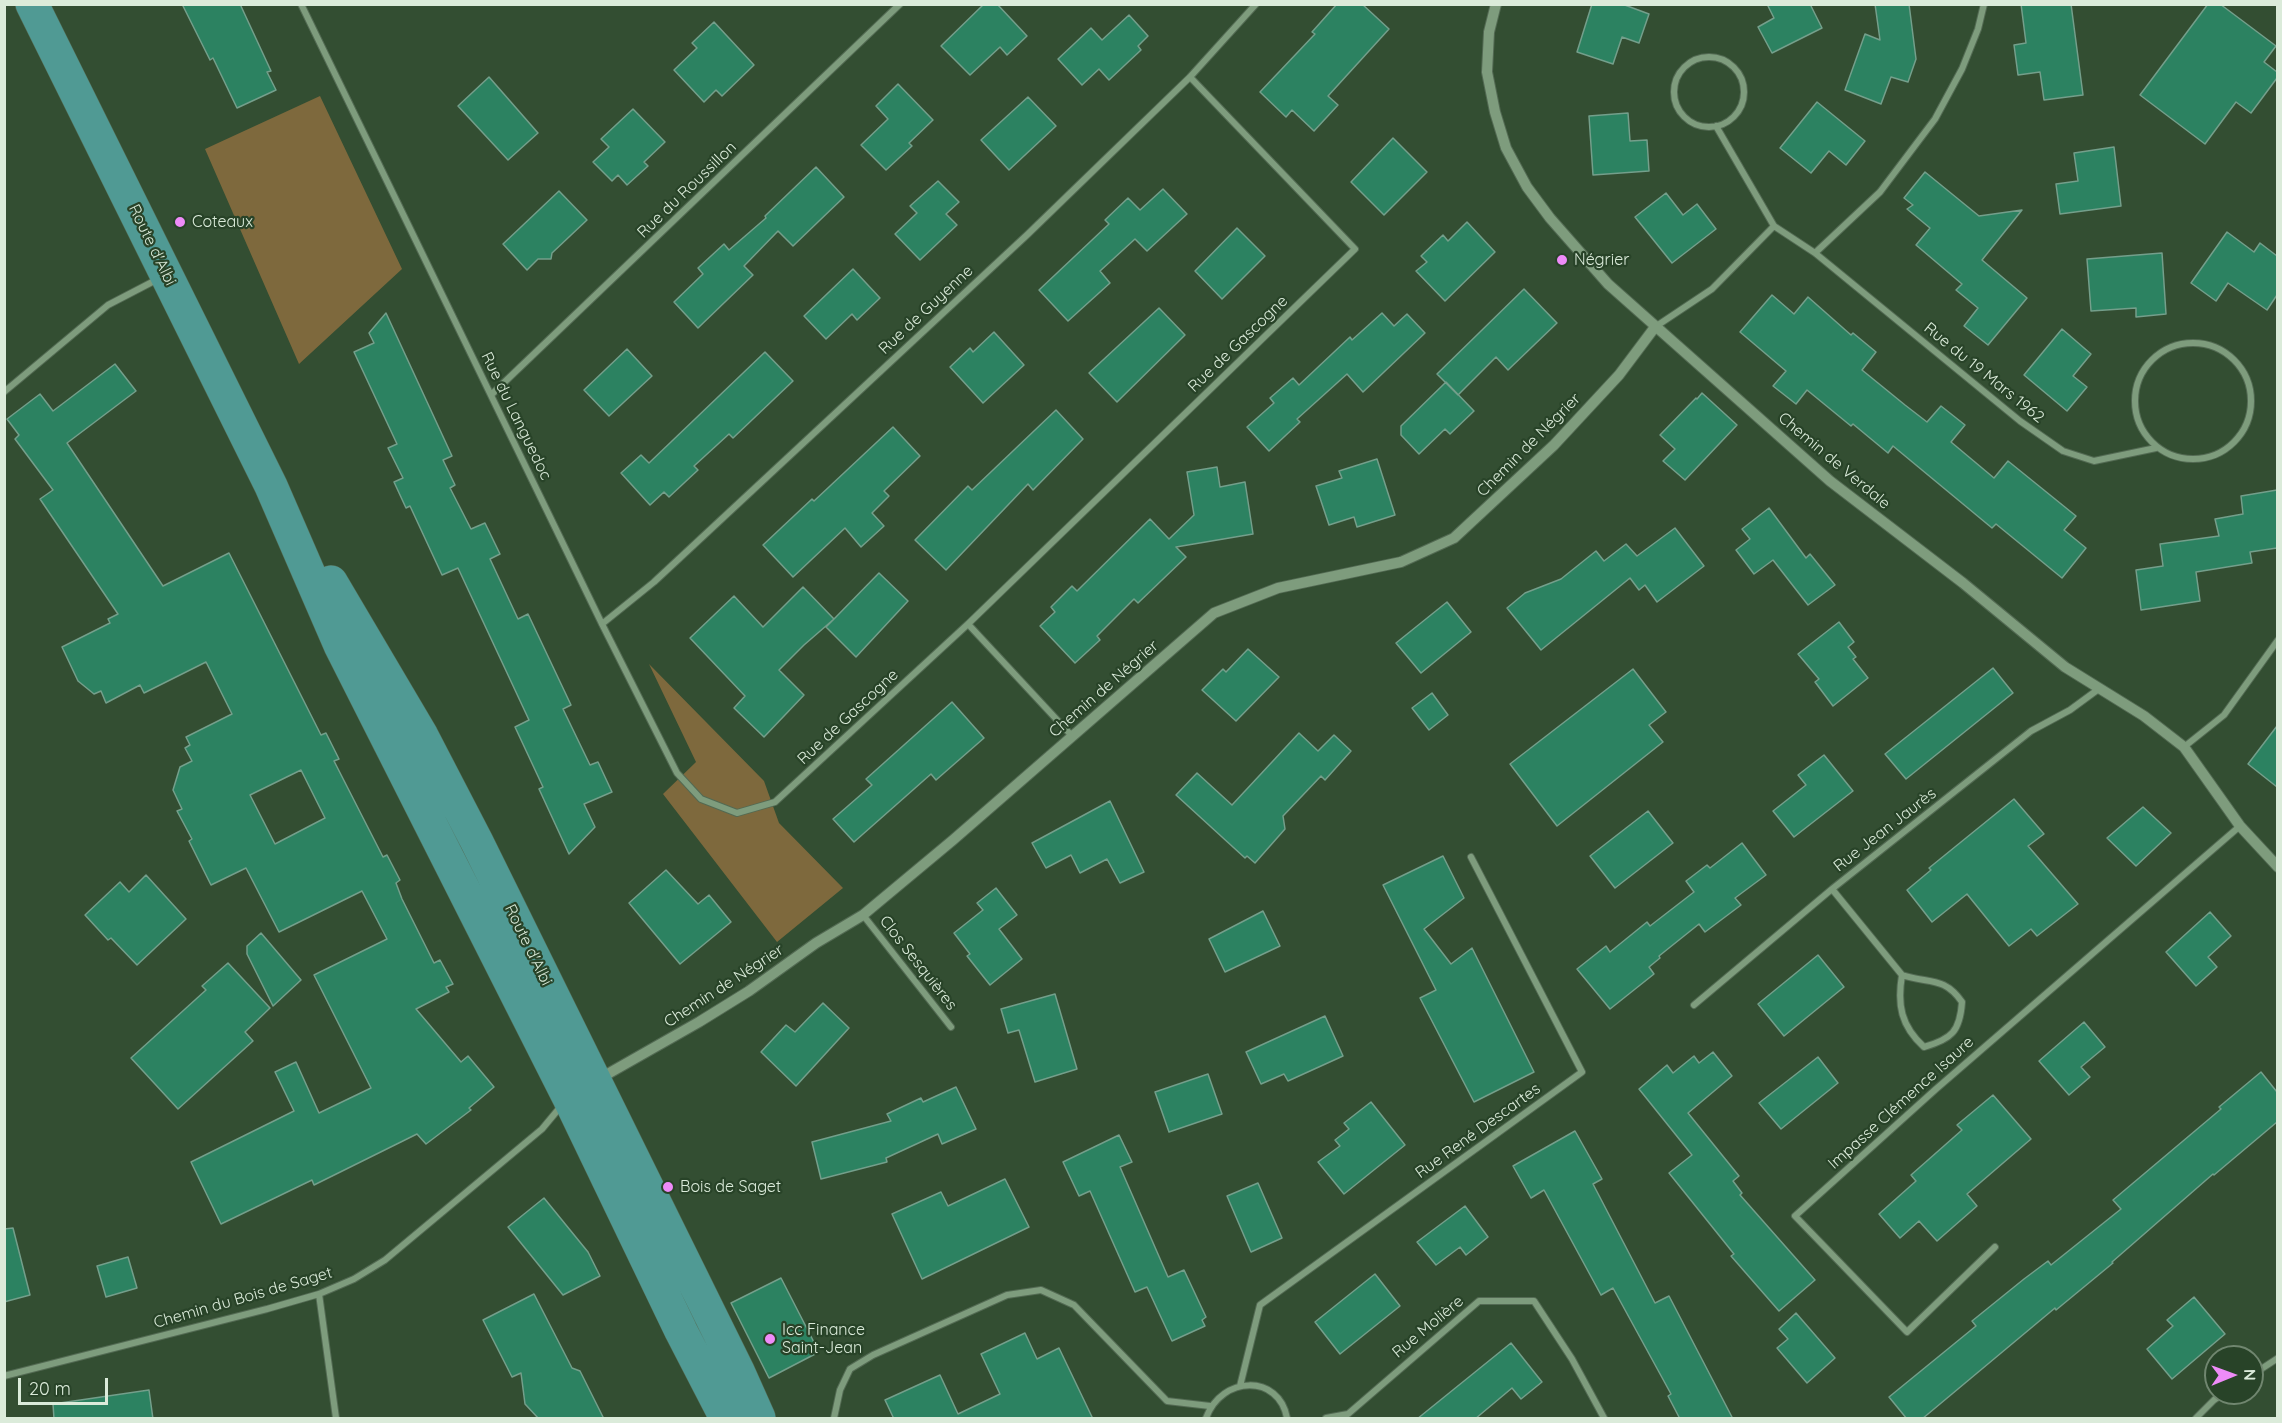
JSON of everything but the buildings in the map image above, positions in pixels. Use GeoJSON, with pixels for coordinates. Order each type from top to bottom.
{"type":"FeatureCollection","features":[{"type":"Feature","properties":{"kind":"main road","name":"Route d'Albi"},"geometry":{"type":"LineString","coordinates":[[32,4],[271,486],[340,645],[738,1371],[759,1419]]}},
{"type":"Feature","properties":{"kind":"main road","name":"Route d'Albi"},"geometry":{"type":"LineString","coordinates":[[583,1089],[681,1331],[726,1419]]}},
{"type":"Feature","properties":{"kind":"street","name":"Rue du Languedoc"},"geometry":{"type":"LineString","coordinates":[[301,4],[602,624],[677,772],[700,799],[736,813]]}},
{"type":"Feature","properties":{"kind":"street","name":"Rue du Roussillon"},"geometry":{"type":"LineString","coordinates":[[491,395],[900,4]]}},
{"type":"Feature","properties":{"kind":"street","name":"Rue de Guyenne"},"geometry":{"type":"LineString","coordinates":[[602,624],[663,574],[1028,234],[1190,77],[1256,4]]}},
{"type":"Feature","properties":{"kind":"street","name":"Chemin de Verdale"},"geometry":{"type":"LineString","coordinates":[[1496,4],[1489,32],[1487,72],[1494,112],[1506,148],[1527,187],[1550,218],[1608,284],[1830,481],[1963,583],[2065,667],[2144,716],[2184,747],[2241,826],[2277,867]]}},
{"type":"Feature","properties":{"kind":"street"},"geometry":{"type":"LineString","coordinates":[[1815,253],[1880,192],[1935,119],[1962,69],[1978,29],[1984,4]]}},
{"type":"Feature","properties":{"kind":"street"},"geometry":{"type":"LineString","coordinates":[[1699,58],[1721,59],[1731,64],[1743,83],[1744,95],[1735,115],[1716,126],[1704,127],[1693,123],[1677,106],[1674,94],[1675,83],[1680,72],[1688,63],[1699,58]]}},
{"type":"Feature","properties":{"kind":"street","name":"Rue de Gascogne"},"geometry":{"type":"LineString","coordinates":[[736,813],[775,802],[968,624],[1355,249],[1190,77]]}},
{"type":"Feature","properties":{"kind":"street"},"geometry":{"type":"LineString","coordinates":[[1655,327],[1712,289],[1774,226],[1716,126]]}},
{"type":"Feature","properties":{"kind":"street","name":"Rue du 19 Mars 1962"},"geometry":{"type":"LineString","coordinates":[[1774,226],[1815,253],[2011,413],[2063,452],[2094,461],[2157,448]]}},
{"type":"Feature","properties":{"kind":"street"},"geometry":{"type":"LineString","coordinates":[[4,392],[108,305],[166,274]]}},
{"type":"Feature","properties":{"kind":"street","name":"Chemin de Négrier"},"geometry":{"type":"LineString","coordinates":[[583,1089],[699,1022],[816,943],[863,915],[953,840],[1214,613],[1278,588],[1401,562],[1454,538],[1554,445],[1619,375],[1655,327]]}},
{"type":"Feature","properties":{"kind":"street"},"geometry":{"type":"LineString","coordinates":[[2182,343],[2203,343],[2223,351],[2239,364],[2250,388],[2251,408],[2246,425],[2235,442],[2221,453],[2201,460],[2175,458],[2157,448],[2146,437],[2136,419],[2134,391],[2146,365],[2159,352],[2182,343]]}},
{"type":"Feature","properties":{"kind":"street"},"geometry":{"type":"LineString","coordinates":[[968,624],[1072,736]]}},
{"type":"Feature","properties":{"kind":"street"},"geometry":{"type":"LineString","coordinates":[[2184,747],[2224,715],[2277,640]]}},
{"type":"Feature","properties":{"kind":"street","name":"Rue Jean Jaurès"},"geometry":{"type":"LineString","coordinates":[[1694,1005],[1832,889],[2031,731],[2070,710],[2100,688]]}},
{"type":"Feature","properties":{"kind":"street","name":"Impasse Clémence Isaure"},"geometry":{"type":"LineString","coordinates":[[1995,1247],[1907,1332],[1795,1216],[1936,1089],[2241,826]]}},
{"type":"Feature","properties":{"kind":"street","name":"Rue René Descartes"},"geometry":{"type":"LineString","coordinates":[[1240,1386],[1260,1305],[1582,1072],[1471,857]]}},
{"type":"Feature","properties":{"kind":"street"},"geometry":{"type":"LineString","coordinates":[[1832,889],[1902,975],[1952,988],[1962,1002],[1961,1018],[1954,1033],[1941,1042],[1924,1047],[1912,1036],[1903,1019],[1899,995],[1902,975]]}},
{"type":"Feature","properties":{"kind":"street","name":"Clos Sesquières"},"geometry":{"type":"LineString","coordinates":[[863,915],[951,1027]]}},
{"type":"Feature","properties":{"kind":"street","name":"Chemin du Bois de Saget"},"geometry":{"type":"LineString","coordinates":[[4,1376],[319,1294],[354,1279],[386,1260],[542,1129],[583,1089]]}},
{"type":"Feature","properties":{"kind":"street"},"geometry":{"type":"LineString","coordinates":[[834,1419],[840,1390],[850,1369],[873,1354],[1007,1295],[1041,1290],[1074,1305],[1167,1401],[1210,1406]]}},
{"type":"Feature","properties":{"kind":"street"},"geometry":{"type":"LineString","coordinates":[[319,1294],[336,1419]]}},
{"type":"Feature","properties":{"kind":"street","name":"Rue Molière"},"geometry":{"type":"LineString","coordinates":[[1326,1419],[1348,1414],[1479,1301],[1534,1300],[1572,1359],[1604,1419]]}},
{"type":"Feature","properties":{"kind":"street"},"geometry":{"type":"LineString","coordinates":[[2264,1367],[2277,1358]]}},
{"type":"Feature","properties":{"kind":"street"},"geometry":{"type":"LineString","coordinates":[[1206,1419],[1210,1406],[1223,1393],[1240,1386],[1255,1386],[1268,1391],[1279,1400],[1287,1419]]}},
{"type":"Feature","properties":{"kind":"street"},"geometry":{"type":"LineString","coordinates":[[2196,1419],[2209,1405]]}},
{"type":"Feature","properties":{"kind":"shaded area"},"geometry":{"type":"Polygon","coordinates":[[[320,96],[402,269],[299,364],[205,149],[320,96]]]}},
{"type":"Feature","properties":{"kind":"shaded area"},"geometry":{"type":"Polygon","coordinates":[[[649,664],[764,781],[779,823],[843,888],[777,942],[663,794],[696,762],[649,664]]]}},
{"type":"Feature","properties":{"kind":"place","name":"Coteaux"},"geometry":{"type":"Point","coordinates":[180,222]}},
{"type":"Feature","properties":{"kind":"place","name":"Négrier"},"geometry":{"type":"Point","coordinates":[1562,260]}},
{"type":"Feature","properties":{"kind":"place","name":"Bois de Saget"},"geometry":{"type":"Point","coordinates":[668,1187]}},
{"type":"Feature","properties":{"kind":"place","name":"Icc Finance Saint-Jean"},"geometry":{"type":"Point","coordinates":[770,1339]}}]}
